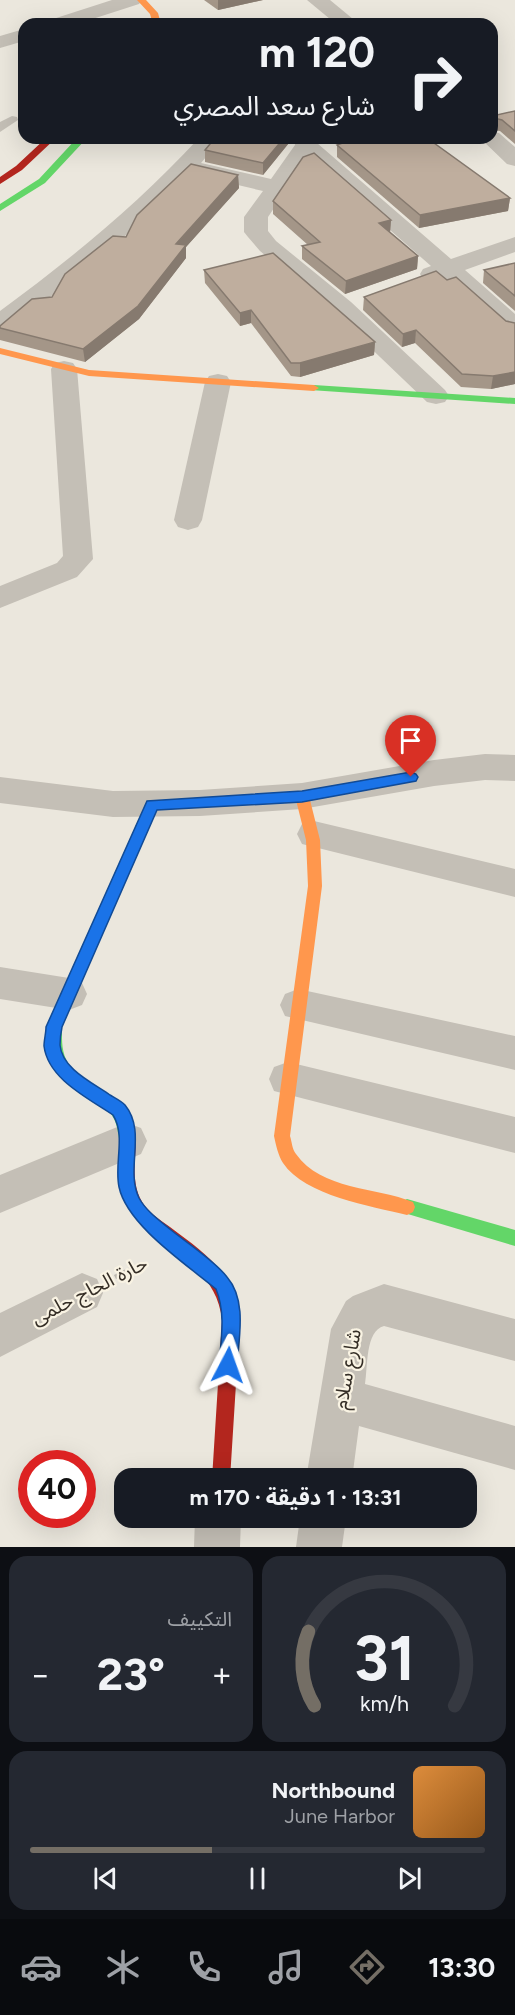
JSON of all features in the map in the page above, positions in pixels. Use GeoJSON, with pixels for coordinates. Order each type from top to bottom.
{"type":"FeatureCollection","features":[{"type":"Feature","properties":{"kind":"street"},"geometry":{"type":"LineString","coordinates":[[76,18],[132,0]]}},
{"type":"Feature","properties":{"kind":"street"},"geometry":{"type":"LineString","coordinates":[[141,0],[154,13],[155,18]]}},
{"type":"Feature","properties":{"kind":"street"},"geometry":{"type":"LineString","coordinates":[[316,0],[341,18]]}},
{"type":"Feature","properties":{"kind":"street"},"geometry":{"type":"LineString","coordinates":[[0,42],[18,36]]}},
{"type":"Feature","properties":{"kind":"street"},"geometry":{"type":"LineString","coordinates":[[0,181],[19,168],[45,144]]}},
{"type":"Feature","properties":{"kind":"street"},"geometry":{"type":"LineString","coordinates":[[0,208],[42,181],[76,144]]}},
{"type":"Feature","properties":{"kind":"street"},"geometry":{"type":"LineString","coordinates":[[0,323],[65,276],[122,228],[206,144]]}},
{"type":"Feature","properties":{"kind":"street"},"geometry":{"type":"LineString","coordinates":[[304,144],[256,217],[256,232],[268,246],[352,303],[436,396]]}},
{"type":"Feature","properties":{"kind":"street"},"geometry":{"type":"LineString","coordinates":[[307,144],[515,327]]}},
{"type":"Feature","properties":{"kind":"street"},"geometry":{"type":"LineString","coordinates":[[498,144],[515,159]]}},
{"type":"Feature","properties":{"kind":"street"},"geometry":{"type":"LineString","coordinates":[[186,166],[275,187]]}},
{"type":"Feature","properties":{"kind":"street"},"geometry":{"type":"LineString","coordinates":[[406,284],[515,244]]}},
{"type":"Feature","properties":{"kind":"street"},"geometry":{"type":"LineString","coordinates":[[0,351],[64,369],[515,401]]}},
{"type":"Feature","properties":{"kind":"street"},"geometry":{"type":"LineString","coordinates":[[0,598],[67,570],[78,559],[64,369]]}},
{"type":"Feature","properties":{"kind":"street"},"geometry":{"type":"LineString","coordinates":[[188,520],[218,381]]}},
{"type":"Feature","properties":{"kind":"street"},"geometry":{"type":"LineString","coordinates":[[0,790],[74,801],[152,805],[302,796],[434,773],[485,767],[515,768]]}},
{"type":"Feature","properties":{"kind":"street"},"geometry":{"type":"LineString","coordinates":[[302,796],[314,834],[317,856],[282,1136],[289,1158],[305,1175],[328,1185],[515,1238]]}},
{"type":"Feature","properties":{"kind":"street"},"geometry":{"type":"LineString","coordinates":[[152,805],[54,1027],[52,1046],[58,1063],[72,1077],[118,1110],[124,1119],[127,1141],[125,1169],[127,1188],[134,1205],[147,1220],[222,1283],[230,1300],[231,1320],[222,1468]]}},
{"type":"Feature","properties":{"kind":"street"},"geometry":{"type":"LineString","coordinates":[[314,834],[515,883]]}},
{"type":"Feature","properties":{"kind":"street"},"geometry":{"type":"LineString","coordinates":[[0,983],[69,994]]}},
{"type":"Feature","properties":{"kind":"street"},"geometry":{"type":"LineString","coordinates":[[298,1005],[515,1053]]}},
{"type":"Feature","properties":{"kind":"street"},"geometry":{"type":"LineString","coordinates":[[288,1079],[515,1135]]}},
{"type":"Feature","properties":{"kind":"street"},"geometry":{"type":"LineString","coordinates":[[0,1194],[127,1141]]}},
{"type":"Feature","properties":{"kind":"street","name":"حارة الحاج حلمى"},"geometry":{"type":"LineString","coordinates":[[0,1336],[82,1293]]}},
{"type":"Feature","properties":{"kind":"street","name":"شارع سلام"},"geometry":{"type":"LineString","coordinates":[[331,1468],[352,1329],[357,1317],[368,1309],[384,1305],[515,1340]]}},
{"type":"Feature","properties":{"kind":"street"},"geometry":{"type":"LineString","coordinates":[[341,1399],[515,1448]]}},
{"type":"Feature","properties":{"kind":"street"},"geometry":{"type":"LineString","coordinates":[[217,1547],[218,1528]]}},
{"type":"Feature","properties":{"kind":"street"},"geometry":{"type":"LineString","coordinates":[[319,1547],[322,1528]]}},
{"type":"Feature","properties":{"kind":"lane"},"geometry":{"type":"LineString","coordinates":[[0,128],[12,120]]}},
{"type":"Feature","properties":{"kind":"path","name":"حارة الحاج حلمى"},"geometry":{"type":"LineString","coordinates":[[82,1293],[179,1245]]}},
{"type":"Feature","properties":{"kind":"building"},"geometry":{"type":"Polygon","coordinates":[[[515,111],[515,131],[498,119],[498,115],[515,111]]]}},
{"type":"Feature","properties":{"kind":"building"},"geometry":{"type":"Polygon","coordinates":[[[210,144],[279,144],[263,163],[205,150],[210,144]]]}},
{"type":"Feature","properties":{"kind":"building"},"geometry":{"type":"Polygon","coordinates":[[[435,144],[510,198],[420,215],[337,145],[435,144]]]}},
{"type":"Feature","properties":{"kind":"building"},"geometry":{"type":"Polygon","coordinates":[[[314,153],[391,220],[379,223],[418,256],[346,281],[302,246],[320,242],[273,201],[303,157],[314,153]]]}},
{"type":"Feature","properties":{"kind":"building"},"geometry":{"type":"Polygon","coordinates":[[[191,164],[238,175],[176,244],[186,245],[138,306],[83,349],[0,328],[32,299],[52,297],[65,274],[113,236],[126,237],[137,215],[191,164]]]}},
{"type":"Feature","properties":{"kind":"building"},"geometry":{"type":"Polygon","coordinates":[[[273,253],[375,342],[300,363],[291,363],[251,310],[240,313],[204,270],[273,253]]]}},
{"type":"Feature","properties":{"kind":"building"},"geometry":{"type":"Polygon","coordinates":[[[515,263],[515,296],[484,270],[515,263]]]}},
{"type":"Feature","properties":{"kind":"building"},"geometry":{"type":"Polygon","coordinates":[[[436,271],[447,280],[456,277],[506,321],[515,323],[515,372],[493,376],[462,374],[416,330],[403,334],[364,297],[436,271]]]}},
{"type":"Feature","properties":{"kind":"traffic: fast"},"geometry":{"type":"LineString","coordinates":[[0,208],[42,181],[76,144]]}},
{"type":"Feature","properties":{"kind":"traffic: fast"},"geometry":{"type":"LineString","coordinates":[[314,388],[515,401]]}},
{"type":"Feature","properties":{"kind":"traffic: fast"},"geometry":{"type":"LineString","coordinates":[[128,1143],[118,1110],[108,1100],[75,1081],[65,1072],[55,1052],[54,1027],[152,805]]}},
{"type":"Feature","properties":{"kind":"traffic: fast"},"geometry":{"type":"LineString","coordinates":[[407,1207],[515,1238]]}},
{"type":"Feature","properties":{"kind":"traffic: slow"},"geometry":{"type":"LineString","coordinates":[[141,0],[154,13],[155,18]]}},
{"type":"Feature","properties":{"kind":"traffic: slow"},"geometry":{"type":"LineString","coordinates":[[0,351],[89,373],[314,388]]}},
{"type":"Feature","properties":{"kind":"traffic: slow"},"geometry":{"type":"LineString","coordinates":[[302,796],[313,840],[315,886],[282,1136],[286,1153],[298,1168],[310,1177],[342,1190],[407,1207]]}},
{"type":"Feature","properties":{"kind":"traffic: jam"},"geometry":{"type":"LineString","coordinates":[[0,181],[19,168],[45,144]]}},
{"type":"Feature","properties":{"kind":"traffic: jam"},"geometry":{"type":"LineString","coordinates":[[128,1143],[127,1181],[136,1207],[148,1221],[207,1267],[217,1278],[229,1304],[231,1320],[222,1468]]}},
{"type":"Feature","properties":{"kind":"route"},"geometry":{"type":"LineString","coordinates":[[228,1365],[230,1300],[222,1283],[147,1220],[134,1205],[127,1188],[125,1169],[127,1130],[124,1119],[109,1102],[72,1077],[58,1063],[52,1046],[54,1027],[152,805],[302,796],[411,777]]}}]}
